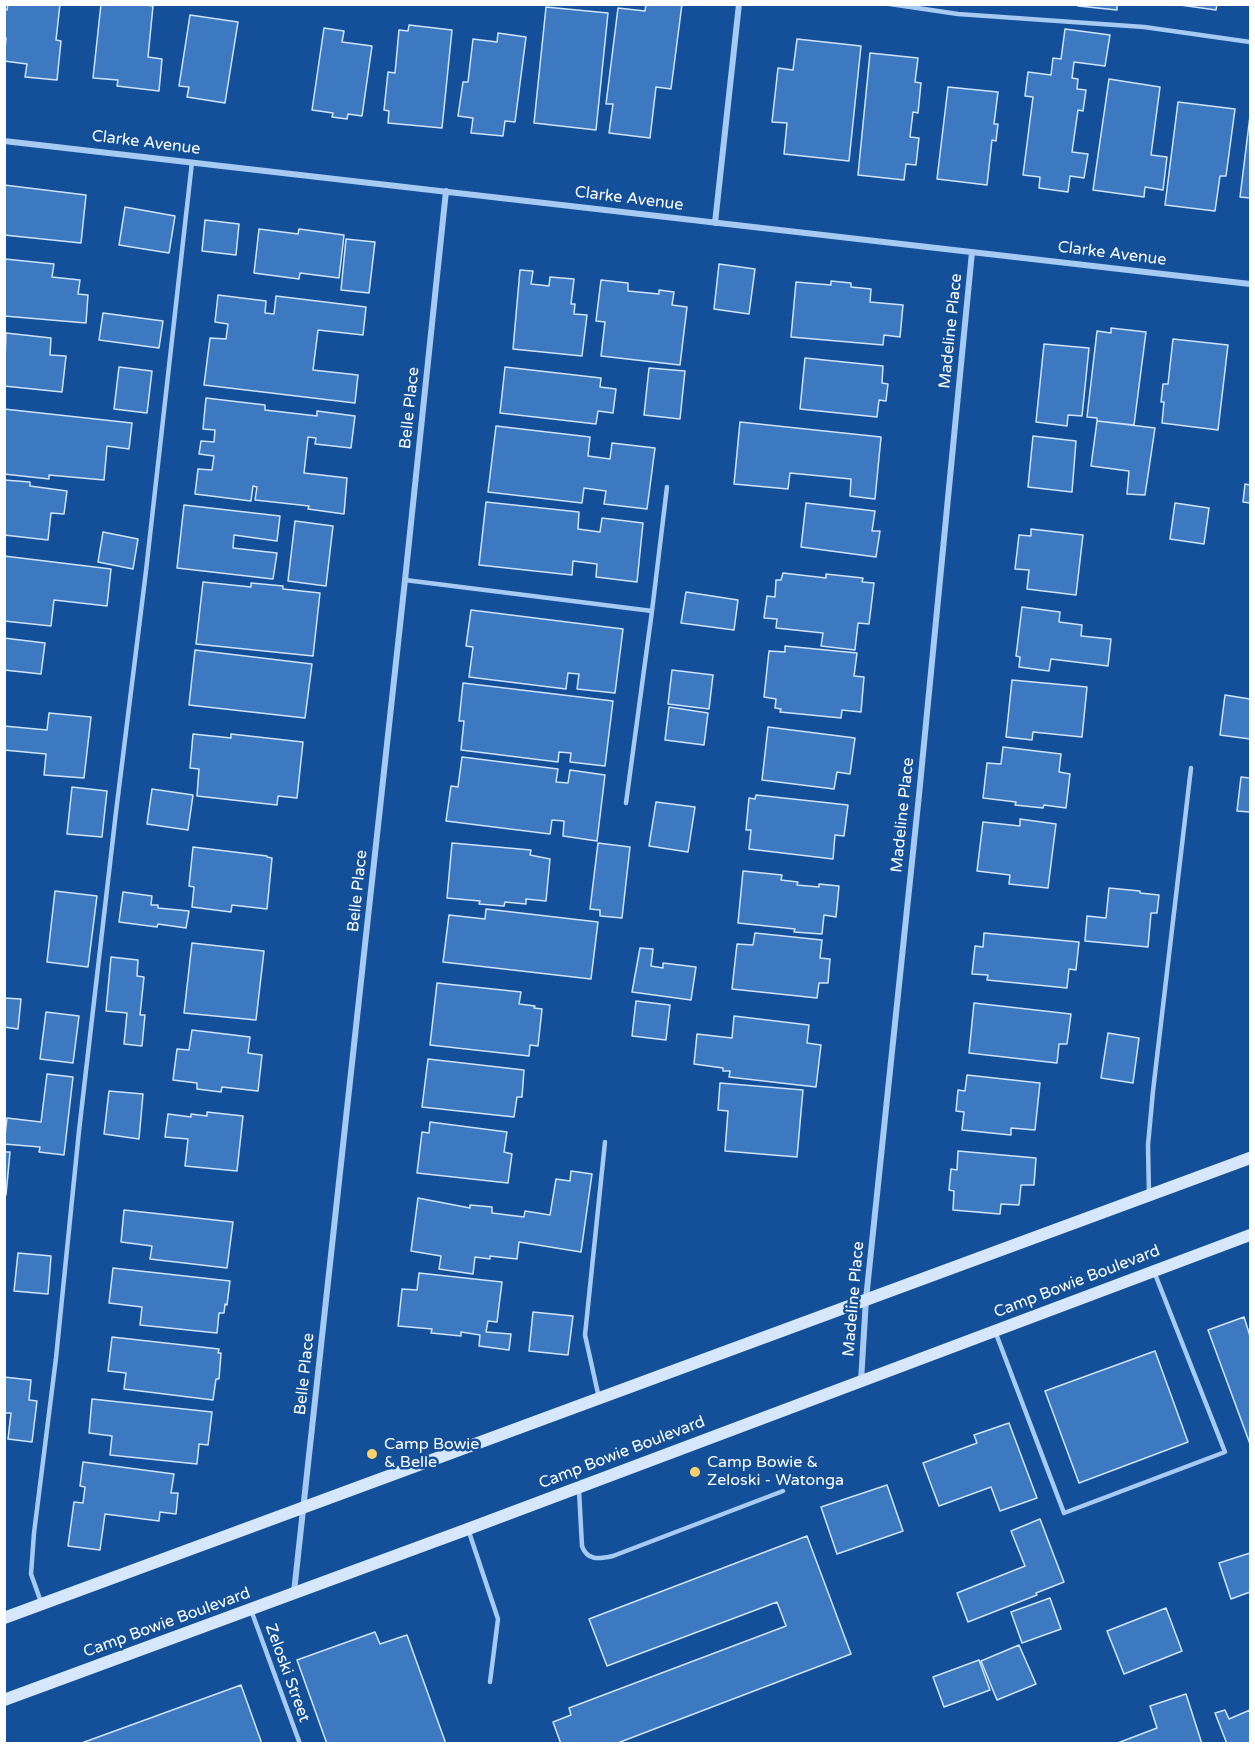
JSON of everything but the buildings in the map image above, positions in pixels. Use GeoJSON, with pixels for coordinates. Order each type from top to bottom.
{"type":"FeatureCollection","features":[{"type":"Feature","properties":{"kind":"main road"},"geometry":{"type":"LineString","coordinates":[[4,1618],[1251,1158]]}},
{"type":"Feature","properties":{"kind":"main road","name":"Camp Bowie Boulevard"},"geometry":{"type":"LineString","coordinates":[[4,1700],[579,1488],[1251,1235]]}},
{"type":"Feature","properties":{"kind":"street"},"geometry":{"type":"LineString","coordinates":[[715,223],[739,4]]}},
{"type":"Feature","properties":{"kind":"street","name":"Clarke Avenue"},"geometry":{"type":"LineString","coordinates":[[4,141],[1251,284]]}},
{"type":"Feature","properties":{"kind":"street","name":"Belle Place"},"geometry":{"type":"LineString","coordinates":[[294,1593],[446,191]]}},
{"type":"Feature","properties":{"kind":"street","name":"Madeline Place"},"geometry":{"type":"LineString","coordinates":[[861,1381],[866,1299],[972,252]]}},
{"type":"Feature","properties":{"kind":"lane"},"geometry":{"type":"LineString","coordinates":[[890,4],[958,14],[1144,27],[1251,42]]}},
{"type":"Feature","properties":{"kind":"lane"},"geometry":{"type":"LineString","coordinates":[[42,1605],[31,1574],[34,1533],[55,1369],[82,1109],[148,559],[192,162]]}},
{"type":"Feature","properties":{"kind":"lane"},"geometry":{"type":"LineString","coordinates":[[626,803],[667,487]]}},
{"type":"Feature","properties":{"kind":"lane"},"geometry":{"type":"LineString","coordinates":[[405,580],[652,611]]}},
{"type":"Feature","properties":{"kind":"lane"},"geometry":{"type":"LineString","coordinates":[[1149,1195],[1149,1145],[1153,1091],[1191,768]]}},
{"type":"Feature","properties":{"kind":"lane"},"geometry":{"type":"LineString","coordinates":[[599,1398],[585,1335],[605,1142]]}},
{"type":"Feature","properties":{"kind":"lane"},"geometry":{"type":"LineString","coordinates":[[995,1331],[1064,1513],[1225,1452],[1154,1271]]}},
{"type":"Feature","properties":{"kind":"lane"},"geometry":{"type":"LineString","coordinates":[[579,1488],[582,1546],[584,1552],[591,1558],[599,1559],[613,1556],[783,1491]]}},
{"type":"Feature","properties":{"kind":"lane"},"geometry":{"type":"LineString","coordinates":[[468,1529],[498,1619],[490,1682]]}},
{"type":"Feature","properties":{"kind":"lane","name":"Zeloski Street"},"geometry":{"type":"LineString","coordinates":[[251,1610],[300,1743]]}},
{"type":"Feature","properties":{"kind":"place","name":"Camp Bowie & Belle"},"geometry":{"type":"Point","coordinates":[372,1454]}},
{"type":"Feature","properties":{"kind":"place","name":"Camp Bowie & Zeloski - Watonga"},"geometry":{"type":"Point","coordinates":[695,1472]}}]}
